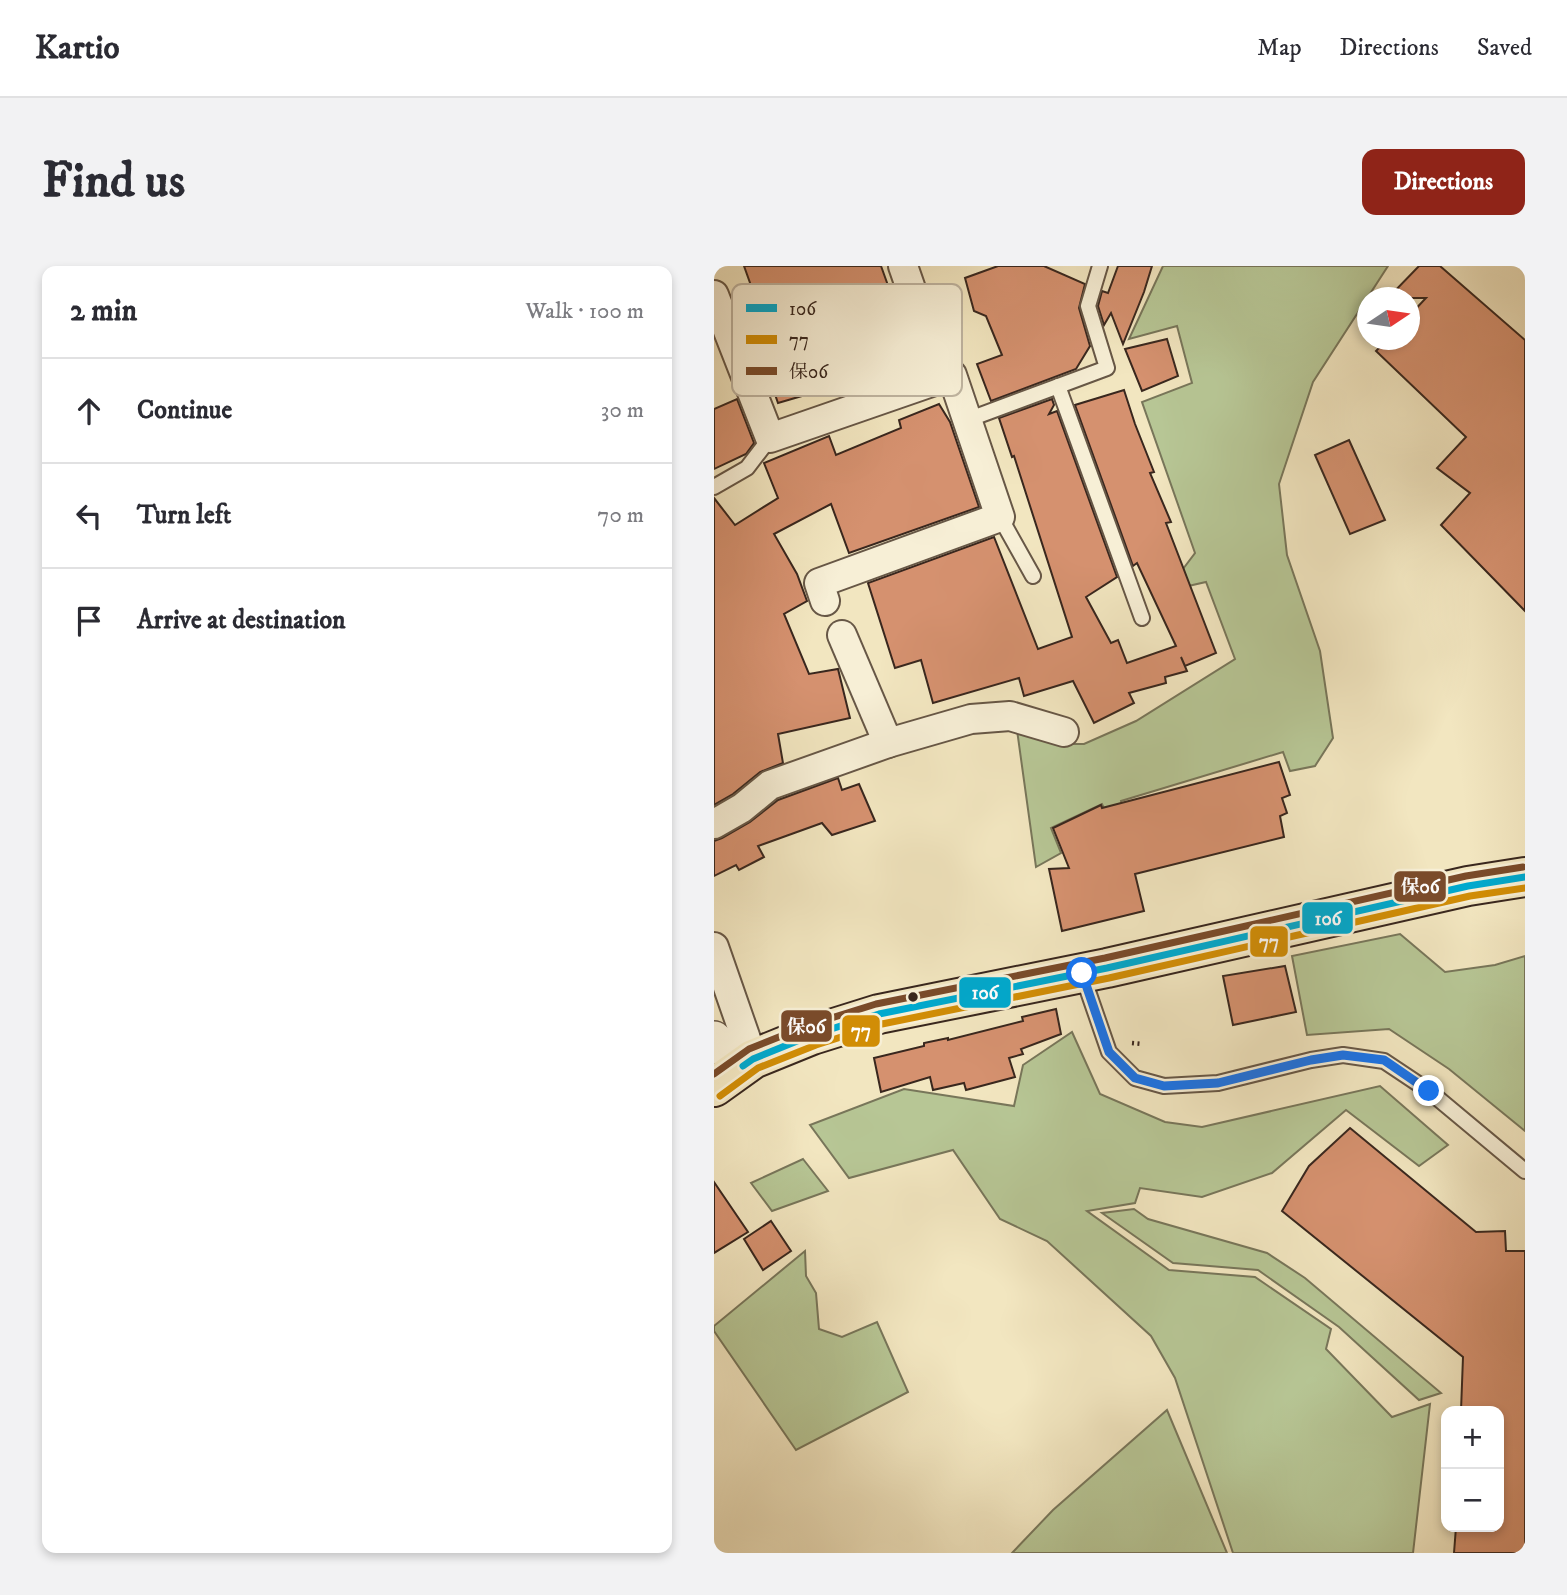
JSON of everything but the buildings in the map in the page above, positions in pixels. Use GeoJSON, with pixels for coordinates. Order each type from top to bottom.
{"type":"FeatureCollection","features":[{"type":"Feature","properties":{"kind":"highway"},"geometry":{"type":"LineString","coordinates":[[737,1071],[811,1035],[879,1014],[1082,973],[1468,886],[1525,877]]}},
{"type":"Feature","properties":{"kind":"street"},"geometry":{"type":"LineString","coordinates":[[903,266],[909,284]]}},
{"type":"Feature","properties":{"kind":"street"},"geometry":{"type":"LineString","coordinates":[[717,309],[732,346]]}},
{"type":"Feature","properties":{"kind":"street"},"geometry":{"type":"LineString","coordinates":[[753,396],[770,438],[892,396]]}},
{"type":"Feature","properties":{"kind":"street"},"geometry":{"type":"LineString","coordinates":[[825,601],[819,583],[1000,517],[959,396]]}},
{"type":"Feature","properties":{"kind":"street"},"geometry":{"type":"LineString","coordinates":[[842,635],[888,743]]}},
{"type":"Feature","properties":{"kind":"street"},"geometry":{"type":"LineString","coordinates":[[714,824],[741,808],[770,785],[888,743],[971,719],[1010,716],[1064,732]]}},
{"type":"Feature","properties":{"kind":"street"},"geometry":{"type":"LineString","coordinates":[[714,947],[737,1071]]}},
{"type":"Feature","properties":{"kind":"street"},"geometry":{"type":"LineString","coordinates":[[714,1039],[737,1071]]}},
{"type":"Feature","properties":{"kind":"lane"},"geometry":{"type":"LineString","coordinates":[[967,420],[1107,368],[1088,306],[1100,266]]}},
{"type":"Feature","properties":{"kind":"lane"},"geometry":{"type":"LineString","coordinates":[[1058,386],[1142,618]]}},
{"type":"Feature","properties":{"kind":"lane"},"geometry":{"type":"LineString","coordinates":[[714,487],[747,468],[770,438]]}},
{"type":"Feature","properties":{"kind":"lane"},"geometry":{"type":"LineString","coordinates":[[1000,517],[1033,576]]}},
{"type":"Feature","properties":{"kind":"lane"},"geometry":{"type":"LineString","coordinates":[[1082,973],[1109,1052],[1135,1078],[1164,1086],[1218,1083],[1311,1060],[1343,1055],[1384,1060],[1429,1091],[1525,1171]]}},
{"type":"Feature","properties":{"kind":"path"},"geometry":{"type":"LineString","coordinates":[[1135,1042],[1142,1044]]}},
{"type":"Feature","properties":{"kind":"green space"},"geometry":{"type":"Polygon","coordinates":[[[1163,266],[1388,266],[1374,287],[1357,287],[1357,314],[1313,382],[1279,484],[1287,555],[1320,651],[1333,738],[1315,766],[1290,771],[1283,752],[1121,801],[1128,839],[1120,842],[1102,804],[1051,828],[1061,853],[1036,867],[1017,730],[1071,744],[1084,744],[1136,721],[1235,659],[1206,582],[1184,587],[1183,569],[1195,553],[1142,402],[1192,383],[1177,326],[1129,339],[1163,266]]]}},
{"type":"Feature","properties":{"kind":"green space"},"geometry":{"type":"Polygon","coordinates":[[[1400,934],[1445,972],[1495,965],[1525,956],[1525,1131],[1449,1069],[1389,1029],[1307,1035],[1292,956],[1400,934]]]}},
{"type":"Feature","properties":{"kind":"green space"},"geometry":{"type":"Polygon","coordinates":[[[1072,1032],[1100,1094],[1165,1122],[1202,1127],[1380,1086],[1448,1145],[1419,1166],[1346,1110],[1272,1173],[1202,1197],[1140,1188],[1135,1203],[1087,1211],[1169,1270],[1255,1277],[1331,1329],[1326,1349],[1392,1417],[1430,1404],[1413,1553],[1233,1553],[1175,1378],[1151,1336],[1047,1241],[1000,1219],[953,1150],[849,1178],[810,1125],[904,1089],[1014,1106],[1023,1065],[1072,1032]]]}},
{"type":"Feature","properties":{"kind":"green space"},"geometry":{"type":"Polygon","coordinates":[[[803,1159],[828,1191],[772,1211],[751,1183],[803,1159]]]}},
{"type":"Feature","properties":{"kind":"green space"},"geometry":{"type":"Polygon","coordinates":[[[1134,1209],[1148,1219],[1267,1253],[1305,1278],[1441,1393],[1419,1400],[1339,1327],[1258,1270],[1173,1263],[1102,1213],[1134,1209]]]}},
{"type":"Feature","properties":{"kind":"green space"},"geometry":{"type":"Polygon","coordinates":[[[805,1251],[806,1276],[816,1293],[819,1329],[842,1337],[877,1322],[908,1392],[796,1450],[714,1331],[714,1326],[805,1251]]]}},
{"type":"Feature","properties":{"kind":"green space"},"geometry":{"type":"Polygon","coordinates":[[[1167,1410],[1227,1553],[1012,1553],[1053,1510],[1167,1410]]]}},
{"type":"Feature","properties":{"kind":"transit line","name":"保06"},"geometry":{"type":"LineString","coordinates":[[714,1074],[749,1049],[809,1025],[876,1004],[1105,958],[1466,876],[1523,867]]}},
{"type":"Feature","properties":{"kind":"transit line","name":"106"},"geometry":{"type":"LineString","coordinates":[[743,1066],[753,1059],[812,1035],[879,1014],[1107,968],[1468,886],[1525,877]]}},
{"type":"Feature","properties":{"kind":"transit line","name":"77"},"geometry":{"type":"LineString","coordinates":[[720,1096],[758,1068],[816,1045],[882,1024],[1109,978],[1470,896],[1525,888]]}},
{"type":"Feature","properties":{"kind":"route"},"geometry":{"type":"LineString","coordinates":[[1082,973],[1109,1052],[1135,1078],[1164,1086],[1218,1083],[1311,1060],[1343,1055],[1384,1060],[1429,1091]]}}]}
